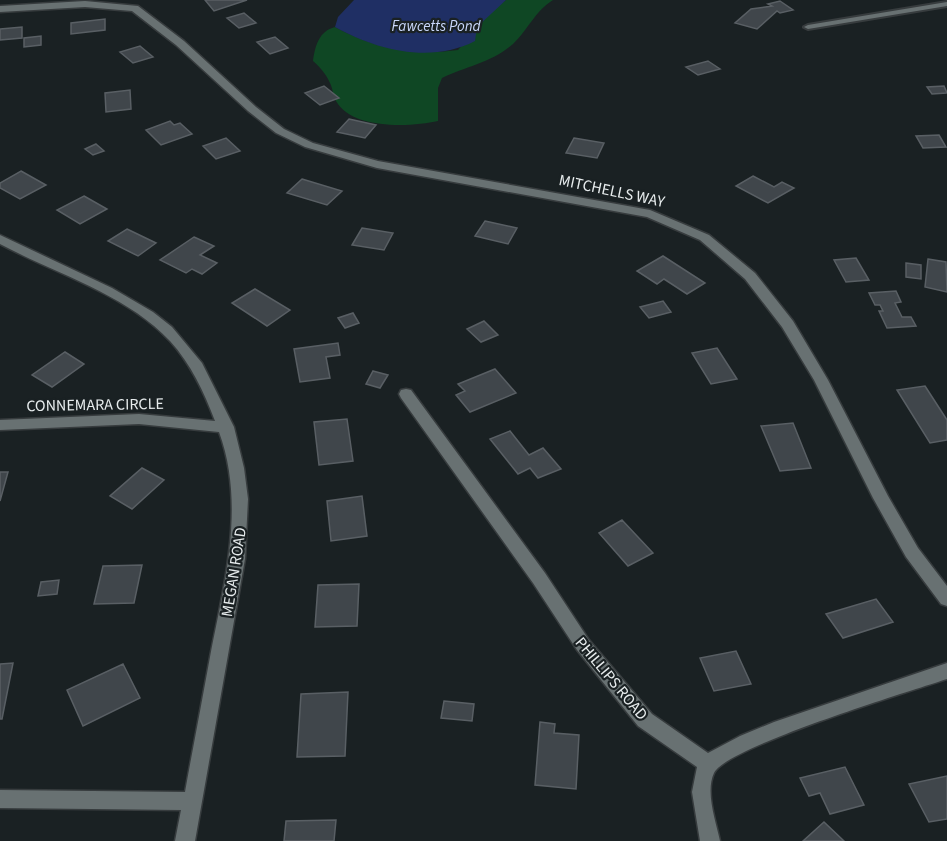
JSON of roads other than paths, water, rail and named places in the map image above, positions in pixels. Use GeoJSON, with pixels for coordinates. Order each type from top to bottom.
{"type":"FeatureCollection","features":[{"type":"Feature","properties":{"kind":"street","name":"MITCHELLS WAY"},"geometry":{"type":"LineString","coordinates":[[0,9],[124,3],[141,12],[280,131],[309,145],[377,164],[650,214],[686,225],[713,242],[735,261],[754,282],[798,343],[813,366],[910,551],[947,599]]}},
{"type":"Feature","properties":{"kind":"street","name":"MEGAN ROAD"},"geometry":{"type":"LineString","coordinates":[[0,239],[129,303],[168,330],[185,349],[208,386],[226,427],[237,465],[242,529],[186,841]]}},
{"type":"Feature","properties":{"kind":"street","name":"PHILLIPS ROAD"},"geometry":{"type":"LineString","coordinates":[[406,394],[539,578],[583,645],[645,720],[709,764]]}},
{"type":"Feature","properties":{"kind":"street","name":"CONNEMARA CIRCLE"},"geometry":{"type":"LineString","coordinates":[[0,425],[140,419],[226,427]]}},
{"type":"Feature","properties":{"kind":"street"},"geometry":{"type":"LineString","coordinates":[[710,841],[702,787],[709,764],[728,749],[947,670]]}},
{"type":"Feature","properties":{"kind":"street"},"geometry":{"type":"LineString","coordinates":[[0,799],[193,801]]}},
{"type":"Feature","properties":{"kind":"lane"},"geometry":{"type":"LineString","coordinates":[[808,27],[947,4]]}},
{"type":"Feature","properties":{"kind":"water","name":"Fawcetts Pond"},"geometry":{"type":"Polygon","coordinates":[[[354,0],[506,0],[477,27],[475,41],[458,48],[422,53],[386,48],[335,27],[338,17],[354,0]]]}}]}
